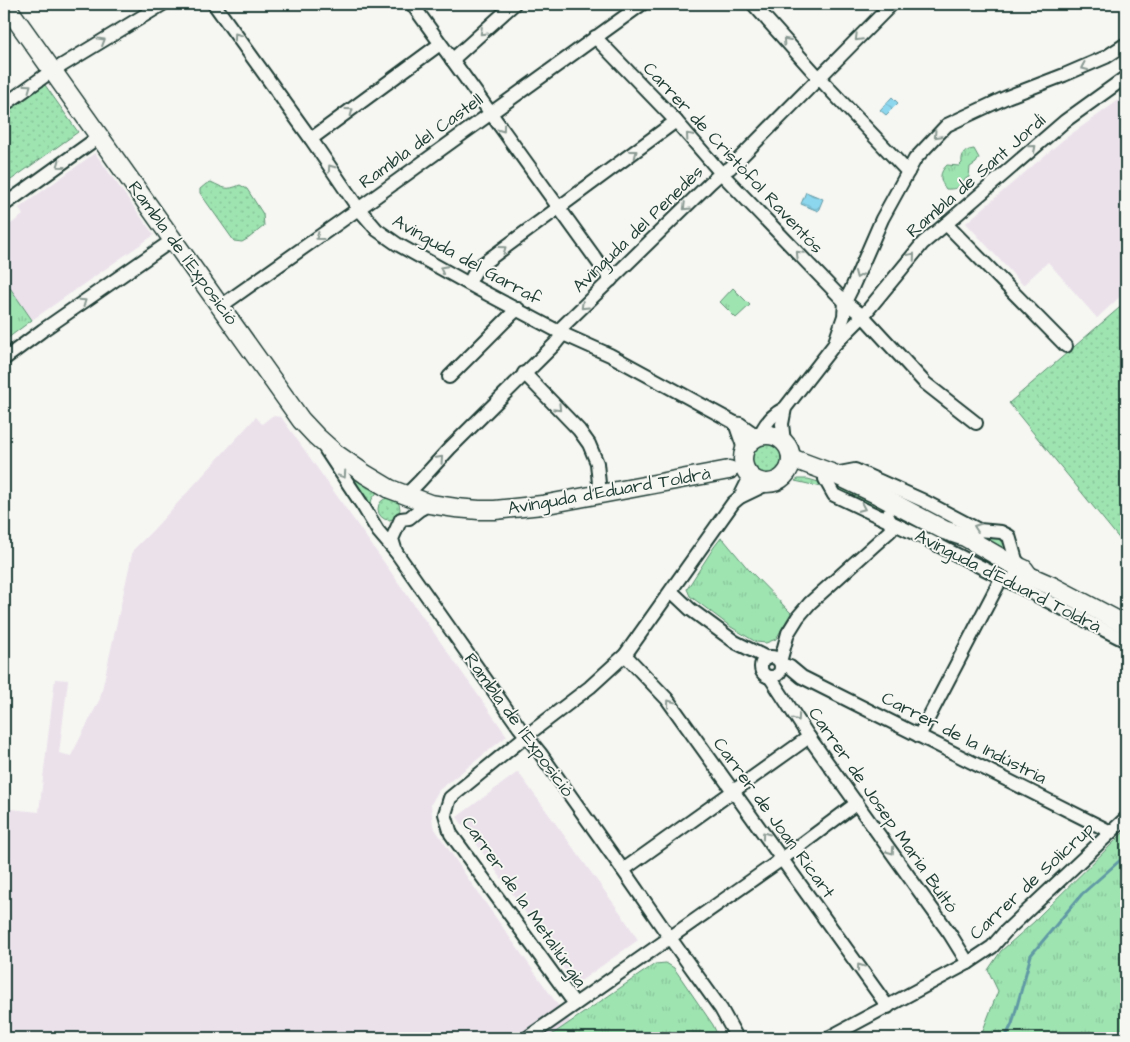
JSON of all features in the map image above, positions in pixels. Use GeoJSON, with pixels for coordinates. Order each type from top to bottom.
{"type":"FeatureCollection","features":[{"type":"Feature","properties":{"kind":"street","name":"Rambla de l'Exposició"},"geometry":{"type":"LineString","coordinates":[[6,4],[302,420],[335,453],[390,490],[406,495]]}},
{"type":"Feature","properties":{"kind":"street"},"geometry":{"type":"LineString","coordinates":[[4,105],[53,70],[163,4]]}},
{"type":"Feature","properties":{"kind":"street","name":"Avinguda del Garraf"},"geometry":{"type":"LineString","coordinates":[[214,4],[358,208],[378,230],[397,244],[469,283],[561,332],[610,355],[759,436]]}},
{"type":"Feature","properties":{"kind":"street"},"geometry":{"type":"LineString","coordinates":[[412,4],[610,280]]}},
{"type":"Feature","properties":{"kind":"street"},"geometry":{"type":"LineString","coordinates":[[452,60],[514,4]]}},
{"type":"Feature","properties":{"kind":"street","name":"Rambla del Castell"},"geometry":{"type":"LineString","coordinates":[[221,306],[642,4]]}},
{"type":"Feature","properties":{"kind":"street"},"geometry":{"type":"LineString","coordinates":[[753,4],[819,78],[908,172]]}},
{"type":"Feature","properties":{"kind":"street","name":"Avinguda del Penedès"},"geometry":{"type":"LineString","coordinates":[[406,495],[524,373],[555,344],[561,332],[610,280],[721,173],[730,168],[892,4]]}},
{"type":"Feature","properties":{"kind":"street","name":"Carrer de Cristòfol Raventós"},"geometry":{"type":"LineString","coordinates":[[595,37],[676,121],[721,173],[845,302]]}},
{"type":"Feature","properties":{"kind":"street"},"geometry":{"type":"LineString","coordinates":[[311,139],[440,44]]}},
{"type":"Feature","properties":{"kind":"street","name":"Rambla de Sant Jordi"},"geometry":{"type":"LineString","coordinates":[[834,345],[844,316],[845,302],[882,218],[915,159],[947,125],[1007,97],[1106,57],[1126,44]]}},
{"type":"Feature","properties":{"kind":"street","name":"Rambla de Sant Jordi"},"geometry":{"type":"LineString","coordinates":[[759,436],[763,428],[776,413],[785,408],[834,345],[863,316],[923,243],[1065,120],[1126,77]]}},
{"type":"Feature","properties":{"kind":"street"},"geometry":{"type":"LineString","coordinates":[[469,283],[478,268],[676,121]]}},
{"type":"Feature","properties":{"kind":"street"},"geometry":{"type":"LineString","coordinates":[[4,205],[100,136]]}},
{"type":"Feature","properties":{"kind":"street"},"geometry":{"type":"LineString","coordinates":[[946,224],[1066,346]]}},
{"type":"Feature","properties":{"kind":"street"},"geometry":{"type":"LineString","coordinates":[[4,359],[174,239]]}},
{"type":"Feature","properties":{"kind":"street"},"geometry":{"type":"LineString","coordinates":[[845,302],[863,316],[925,383],[976,423]]}},
{"type":"Feature","properties":{"kind":"street"},"geometry":{"type":"LineString","coordinates":[[449,378],[518,309]]}},
{"type":"Feature","properties":{"kind":"street"},"geometry":{"type":"LineString","coordinates":[[524,373],[579,430],[589,444],[597,463],[600,494]]}},
{"type":"Feature","properties":{"kind":"street"},"geometry":{"type":"LineString","coordinates":[[785,408],[782,424],[788,450],[790,468],[779,480],[740,497],[742,465],[747,444],[759,436],[773,435],[779,438],[788,450]]}},
{"type":"Feature","properties":{"kind":"street"},"geometry":{"type":"LineString","coordinates":[[734,423],[742,465],[761,483],[767,484]]}},
{"type":"Feature","properties":{"kind":"street","name":"Rambla de l'Exposició"},"geometry":{"type":"LineString","coordinates":[[316,436],[378,531],[396,552],[623,870],[723,1013],[737,1038]]}},
{"type":"Feature","properties":{"kind":"street","name":"Avinguda d'Eduard Toldrà"},"geometry":{"type":"LineString","coordinates":[[788,450],[844,484],[870,491],[944,530],[1008,554],[1026,573],[1126,625]]}},
{"type":"Feature","properties":{"kind":"street","name":"Avinguda d'Eduard Toldrà"},"geometry":{"type":"LineString","coordinates":[[406,495],[430,504],[456,508],[496,510],[542,505],[742,465]]}},
{"type":"Feature","properties":{"kind":"street","name":"Avinguda d'Eduard Toldrà"},"geometry":{"type":"LineString","coordinates":[[784,476],[830,476],[855,470],[922,500],[979,530],[1002,532],[1010,536],[1012,542],[1008,554]]}},
{"type":"Feature","properties":{"kind":"street","name":"Avinguda d'Eduard Toldrà"},"geometry":{"type":"LineString","coordinates":[[830,476],[834,495],[890,521],[1126,641]]}},
{"type":"Feature","properties":{"kind":"street"},"geometry":{"type":"LineString","coordinates":[[772,666],[798,617],[891,530],[890,521],[870,491]]}},
{"type":"Feature","properties":{"kind":"street","name":"Carrer de la Metal·lúrgia"},"geometry":{"type":"LineString","coordinates":[[575,1004],[451,834],[445,814],[450,798],[590,687],[625,655],[740,497]]}},
{"type":"Feature","properties":{"kind":"street"},"geometry":{"type":"LineString","coordinates":[[396,552],[392,539],[401,519],[409,518],[418,510],[430,504]]}},
{"type":"Feature","properties":{"kind":"street","name":"Avinguda d'Eduard Toldrà"},"geometry":{"type":"LineString","coordinates":[[944,530],[951,540],[961,548],[1016,575],[1026,573]]}},
{"type":"Feature","properties":{"kind":"street"},"geometry":{"type":"LineString","coordinates":[[984,560],[991,559],[999,562],[1008,554]]}},
{"type":"Feature","properties":{"kind":"street"},"geometry":{"type":"LineString","coordinates":[[919,736],[1002,577]]}},
{"type":"Feature","properties":{"kind":"street","name":"Carrer de la Indústria"},"geometry":{"type":"LineString","coordinates":[[671,591],[690,609],[772,666],[790,667],[802,676],[1111,832]]}},
{"type":"Feature","properties":{"kind":"street","name":"Carrer de Joan Ricart"},"geometry":{"type":"LineString","coordinates":[[625,655],[667,699],[888,1007]]}},
{"type":"Feature","properties":{"kind":"street","name":"Carrer de Josep Maria Bultó"},"geometry":{"type":"LineString","coordinates":[[772,666],[809,737],[950,934],[968,963]]}},
{"type":"Feature","properties":{"kind":"street"},"geometry":{"type":"LineString","coordinates":[[623,870],[809,737]]}},
{"type":"Feature","properties":{"kind":"street"},"geometry":{"type":"LineString","coordinates":[[528,1038],[782,859],[857,803]]}},
{"type":"Feature","properties":{"kind":"street","name":"Carrer de Solicrup"},"geometry":{"type":"LineString","coordinates":[[828,1038],[968,963],[992,947],[1005,932],[1126,818]]}},
{"type":"Feature","properties":{"kind":"street","name":"Rambla de l'Exposició"},"geometry":{"type":"LineString","coordinates":[[723,1013],[746,1038]]}},
{"type":"Feature","properties":{"kind":"shaded area"},"geometry":{"type":"Polygon","coordinates":[[[1126,95],[1126,291],[1097,318],[1048,262],[1023,285],[966,223],[1063,140],[1126,95]]]}},
{"type":"Feature","properties":{"kind":"shaded area"},"geometry":{"type":"Polygon","coordinates":[[[95,153],[154,235],[32,320],[4,279],[4,229],[23,215],[19,208],[95,153]]]}},
{"type":"Feature","properties":{"kind":"shaded area"},"geometry":{"type":"Polygon","coordinates":[[[272,416],[281,417],[507,736],[439,790],[431,804],[433,826],[570,1022],[547,1038],[4,1038],[4,766],[10,809],[39,812],[55,679],[68,680],[59,753],[71,756],[100,699],[133,550],[256,417],[262,424],[272,416]]]}},
{"type":"Feature","properties":{"kind":"shaded area"},"geometry":{"type":"Polygon","coordinates":[[[518,772],[622,915],[638,940],[575,985],[457,817],[518,772]]]}},
{"type":"Feature","properties":{"kind":"green space"},"geometry":{"type":"Polygon","coordinates":[[[45,85],[78,132],[4,185],[4,114],[45,85]]]}},
{"type":"Feature","properties":{"kind":"green space"},"geometry":{"type":"Polygon","coordinates":[[[974,149],[979,158],[970,167],[969,177],[958,187],[946,189],[941,177],[944,168],[947,165],[959,166],[962,163],[964,153],[974,149]]]}},
{"type":"Feature","properties":{"kind":"green space"},"geometry":{"type":"Polygon","coordinates":[[[211,182],[225,188],[240,185],[247,189],[263,214],[264,226],[242,242],[234,241],[200,193],[200,189],[211,182]]]}},
{"type":"Feature","properties":{"kind":"green space"},"geometry":{"type":"Polygon","coordinates":[[[4,279],[32,320],[4,341],[4,279]]]}},
{"type":"Feature","properties":{"kind":"green space"},"geometry":{"type":"Polygon","coordinates":[[[733,288],[750,305],[736,318],[720,302],[733,288]]]}},
{"type":"Feature","properties":{"kind":"green space"},"geometry":{"type":"Polygon","coordinates":[[[1126,302],[1126,547],[1009,403],[1126,302]]]}},
{"type":"Feature","properties":{"kind":"green space"},"geometry":{"type":"Polygon","coordinates":[[[767,441],[774,442],[780,446],[784,452],[784,466],[780,472],[774,476],[767,477],[760,476],[754,472],[750,466],[749,459],[750,452],[754,446],[760,442],[767,441]]]}},
{"type":"Feature","properties":{"kind":"green space"},"geometry":{"type":"Polygon","coordinates":[[[342,465],[378,491],[372,499],[370,506],[342,465]]]}},
{"type":"Feature","properties":{"kind":"green space"},"geometry":{"type":"Polygon","coordinates":[[[857,473],[1001,535],[1008,543],[1006,549],[1001,551],[972,537],[857,473]]]}},
{"type":"Feature","properties":{"kind":"green space"},"geometry":{"type":"Polygon","coordinates":[[[798,479],[808,479],[822,483],[826,488],[795,481],[798,479]]]}},
{"type":"Feature","properties":{"kind":"green space"},"geometry":{"type":"Polygon","coordinates":[[[832,484],[879,502],[883,512],[837,492],[832,484]]]}},
{"type":"Feature","properties":{"kind":"green space"},"geometry":{"type":"Polygon","coordinates":[[[389,498],[397,501],[400,509],[397,517],[389,520],[381,517],[378,509],[381,501],[389,498]]]}},
{"type":"Feature","properties":{"kind":"green space"},"geometry":{"type":"Polygon","coordinates":[[[721,538],[791,613],[776,639],[766,643],[756,642],[731,627],[690,596],[687,589],[721,538]]]}},
{"type":"Feature","properties":{"kind":"green space"},"geometry":{"type":"Polygon","coordinates":[[[1126,830],[1126,1038],[980,1038],[998,991],[988,970],[1001,951],[1035,921],[1126,830]]]}},
{"type":"Feature","properties":{"kind":"green space"},"geometry":{"type":"Polygon","coordinates":[[[666,963],[674,968],[713,1025],[719,1038],[547,1038],[655,964],[666,963]]]}},
{"type":"Feature","properties":{"kind":"water"},"geometry":{"type":"Polygon","coordinates":[[[892,97],[898,103],[886,115],[880,110],[892,97]]]}},
{"type":"Feature","properties":{"kind":"water"},"geometry":{"type":"Polygon","coordinates":[[[806,192],[823,199],[818,211],[801,204],[806,192]]]}},
{"type":"Feature","properties":{"kind":"waterway"},"geometry":{"type":"LineString","coordinates":[[1005,1038],[1012,1024],[1031,955],[1082,894],[1126,855]]}}]}
